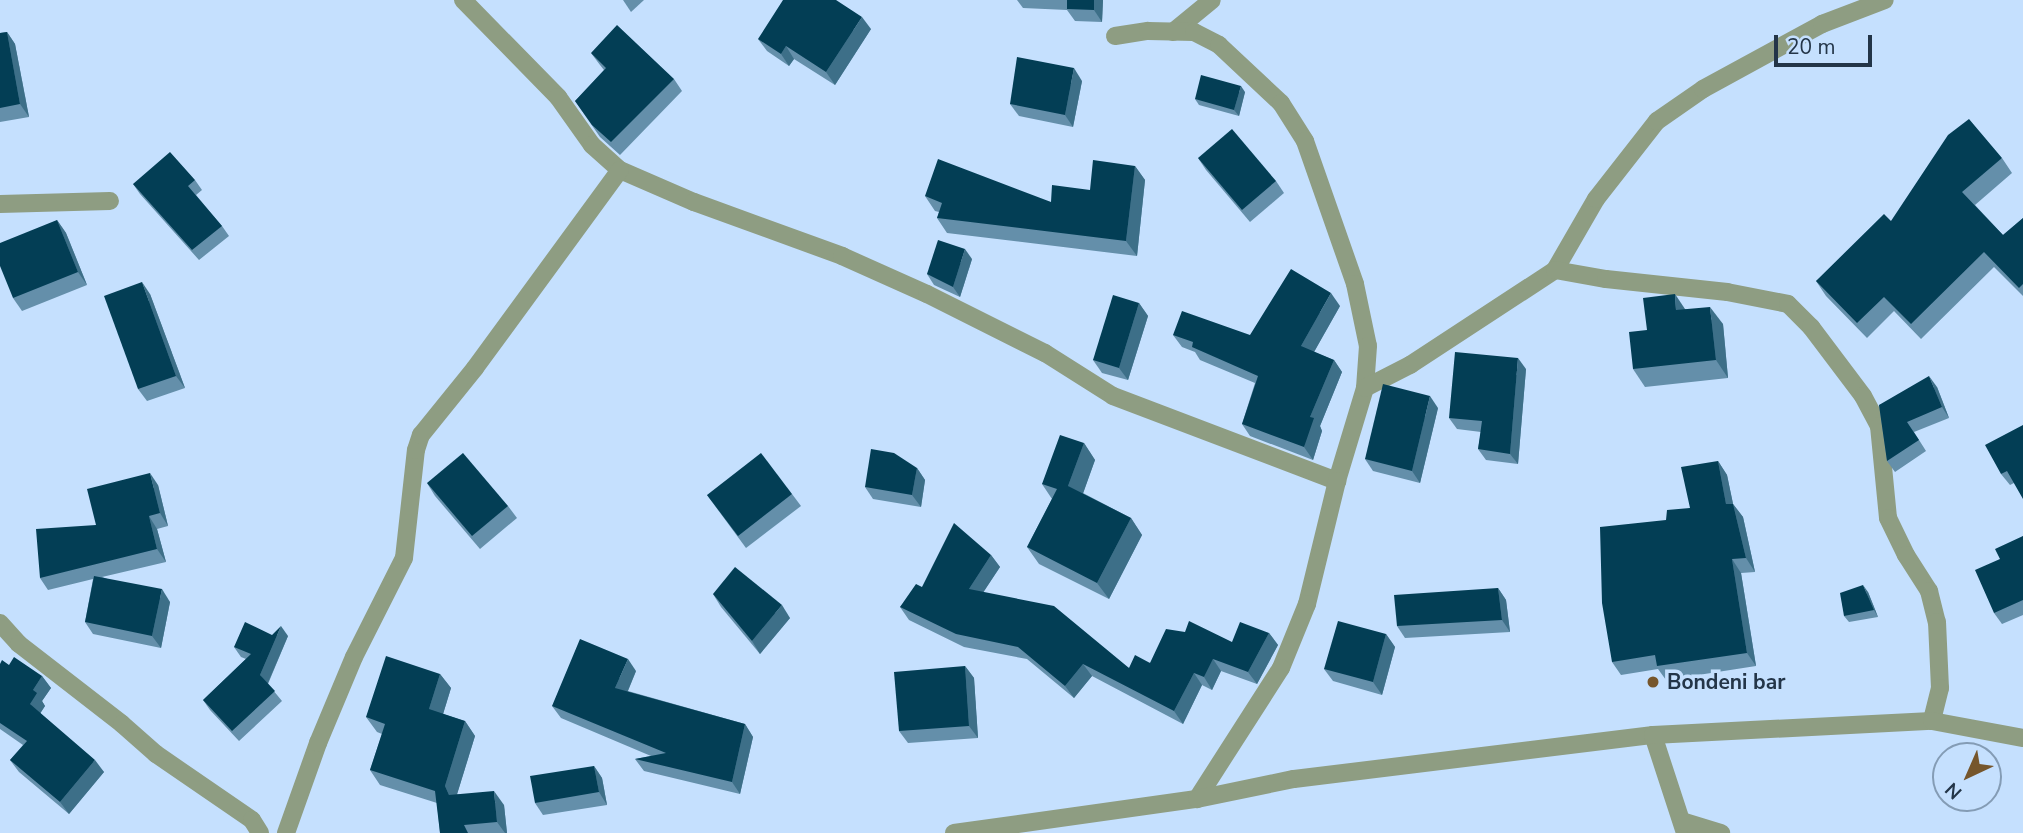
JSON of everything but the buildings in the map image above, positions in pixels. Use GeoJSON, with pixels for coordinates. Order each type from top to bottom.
{"type":"FeatureCollection","features":[{"type":"Feature","properties":{"kind":"street"},"geometry":{"type":"LineString","coordinates":[[463,0],[558,97],[592,145],[620,170],[694,202],[842,256],[915,289],[1045,353],[1112,396],[1337,481]]}},
{"type":"Feature","properties":{"kind":"street"},"geometry":{"type":"LineString","coordinates":[[1173,32],[1212,0]]}},
{"type":"Feature","properties":{"kind":"street"},"geometry":{"type":"LineString","coordinates":[[1364,388],[1410,365],[1555,270],[1596,199],[1657,121],[1703,89],[1822,24],[1885,0]]}},
{"type":"Feature","properties":{"kind":"street"},"geometry":{"type":"LineString","coordinates":[[1115,36],[1194,32],[1219,45],[1281,103],[1305,141],[1355,284],[1368,346],[1364,388],[1337,481],[1307,604],[1281,668],[1197,799]]}},
{"type":"Feature","properties":{"kind":"street"},"geometry":{"type":"LineString","coordinates":[[286,833],[318,743],[354,657],[404,558],[416,450],[421,435],[475,368],[620,170]]}},
{"type":"Feature","properties":{"kind":"street"},"geometry":{"type":"LineString","coordinates":[[0,204],[110,201]]}},
{"type":"Feature","properties":{"kind":"street"},"geometry":{"type":"LineString","coordinates":[[1555,270],[1606,279],[1761,297],[1788,304],[1811,327],[1863,396],[1879,426],[1888,519],[1928,591],[1937,622],[1940,688],[1932,721]]}},
{"type":"Feature","properties":{"kind":"street"},"geometry":{"type":"LineString","coordinates":[[0,623],[19,644],[122,723],[156,754],[252,820],[261,833]]}},
{"type":"Feature","properties":{"kind":"street"},"geometry":{"type":"LineString","coordinates":[[954,833],[1197,799],[1294,779],[1653,735],[1932,721],[2023,738]]}},
{"type":"Feature","properties":{"kind":"street"},"geometry":{"type":"LineString","coordinates":[[1653,735],[1683,827],[1721,833]]}},
{"type":"Feature","properties":{"kind":"place","name":"Bondeni bar"},"geometry":{"type":"Point","coordinates":[1653,682]}}]}
